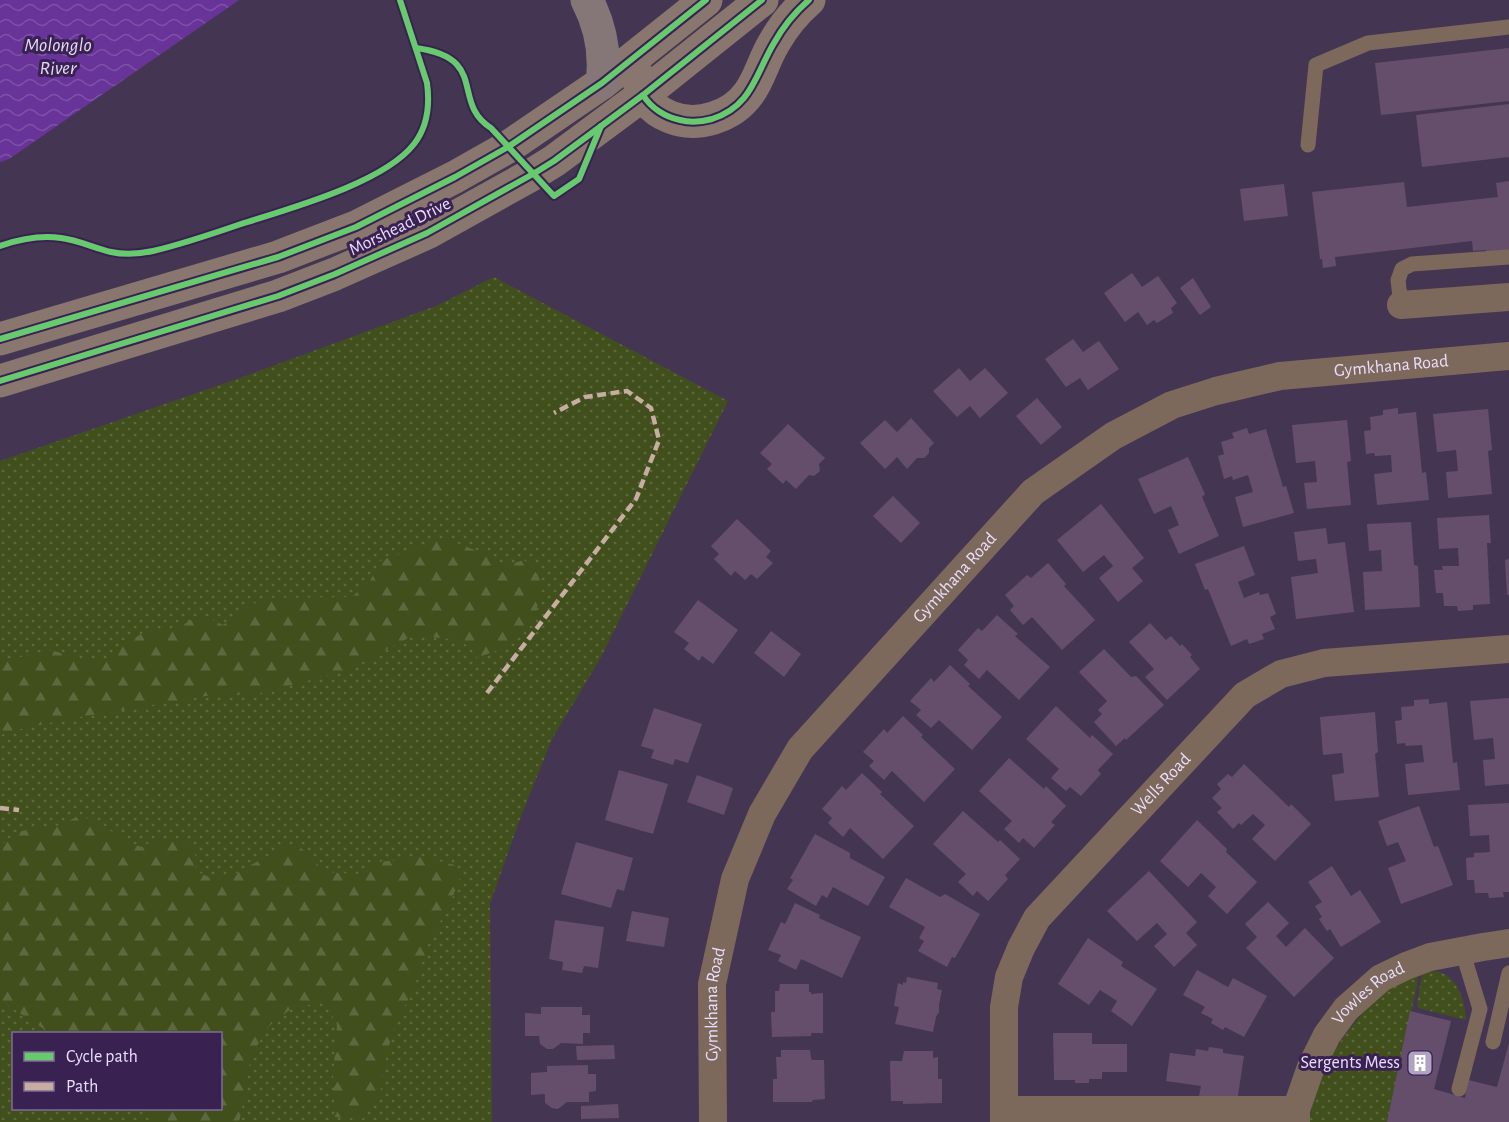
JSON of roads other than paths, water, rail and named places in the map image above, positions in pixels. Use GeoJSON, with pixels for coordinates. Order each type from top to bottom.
{"type":"FeatureCollection","features":[{"type":"Feature","properties":{"kind":"highway"},"geometry":{"type":"LineString","coordinates":[[587,0],[602,41],[604,64],[602,83]]}},
{"type":"Feature","properties":{"kind":"main road","name":"Morshead Drive"},"geometry":{"type":"LineString","coordinates":[[0,339],[278,257],[356,227],[499,152],[602,83],[706,0]]}},
{"type":"Feature","properties":{"kind":"main road","name":"Morshead Drive"},"geometry":{"type":"LineString","coordinates":[[0,381],[278,296],[335,274],[427,233],[554,161],[643,95],[762,0]]}},
{"type":"Feature","properties":{"kind":"main road"},"geometry":{"type":"LineString","coordinates":[[641,52],[637,69],[643,95],[647,101],[667,116],[684,121],[707,120],[731,110],[749,93],[775,41],[793,16],[809,0]]}},
{"type":"Feature","properties":{"kind":"main road"},"geometry":{"type":"LineString","coordinates":[[554,161],[584,128],[595,108],[602,83]]}},
{"type":"Feature","properties":{"kind":"street"},"geometry":{"type":"LineString","coordinates":[[1401,305],[1509,297]]}},
{"type":"Feature","properties":{"kind":"street","name":"Gymkhana Road"},"geometry":{"type":"LineString","coordinates":[[713,1122],[712,984],[735,879],[762,814],[800,748],[1033,492],[1113,436],[1172,405],[1216,391],[1280,376],[1509,356]]}},
{"type":"Feature","properties":{"kind":"street","name":"Wells Road"},"geometry":{"type":"LineString","coordinates":[[1004,1122],[1004,1007],[1009,976],[1037,918],[1245,695],[1281,674],[1324,663],[1509,649]]}},
{"type":"Feature","properties":{"kind":"street","name":"Vowles Road"},"geometry":{"type":"LineString","coordinates":[[1296,1116],[1311,1067],[1327,1035],[1346,1009],[1381,978],[1430,957],[1509,943]]}},
{"type":"Feature","properties":{"kind":"street"},"geometry":{"type":"LineString","coordinates":[[1004,1122],[1015,1110],[1296,1116]]}},
{"type":"Feature","properties":{"kind":"lane"},"geometry":{"type":"LineString","coordinates":[[1308,145],[1316,65],[1368,43],[1509,27]]}},
{"type":"Feature","properties":{"kind":"lane"},"geometry":{"type":"LineString","coordinates":[[1401,305],[1398,280],[1401,269],[1412,264],[1509,257]]}},
{"type":"Feature","properties":{"kind":"lane"},"geometry":{"type":"LineString","coordinates":[[1459,1089],[1480,1009],[1462,950]]}},
{"type":"Feature","properties":{"kind":"lane"},"geometry":{"type":"LineString","coordinates":[[1493,1042],[1509,973]]}},
{"type":"Feature","properties":{"kind":"water","name":"Molonglo River"},"geometry":{"type":"Polygon","coordinates":[[[0,0],[239,0],[9,159],[0,162],[0,0]]]}},
{"type":"Feature","properties":{"kind":"place","name":"Sergents Mess"},"geometry":{"type":"Point","coordinates":[1420,1063]}}]}
